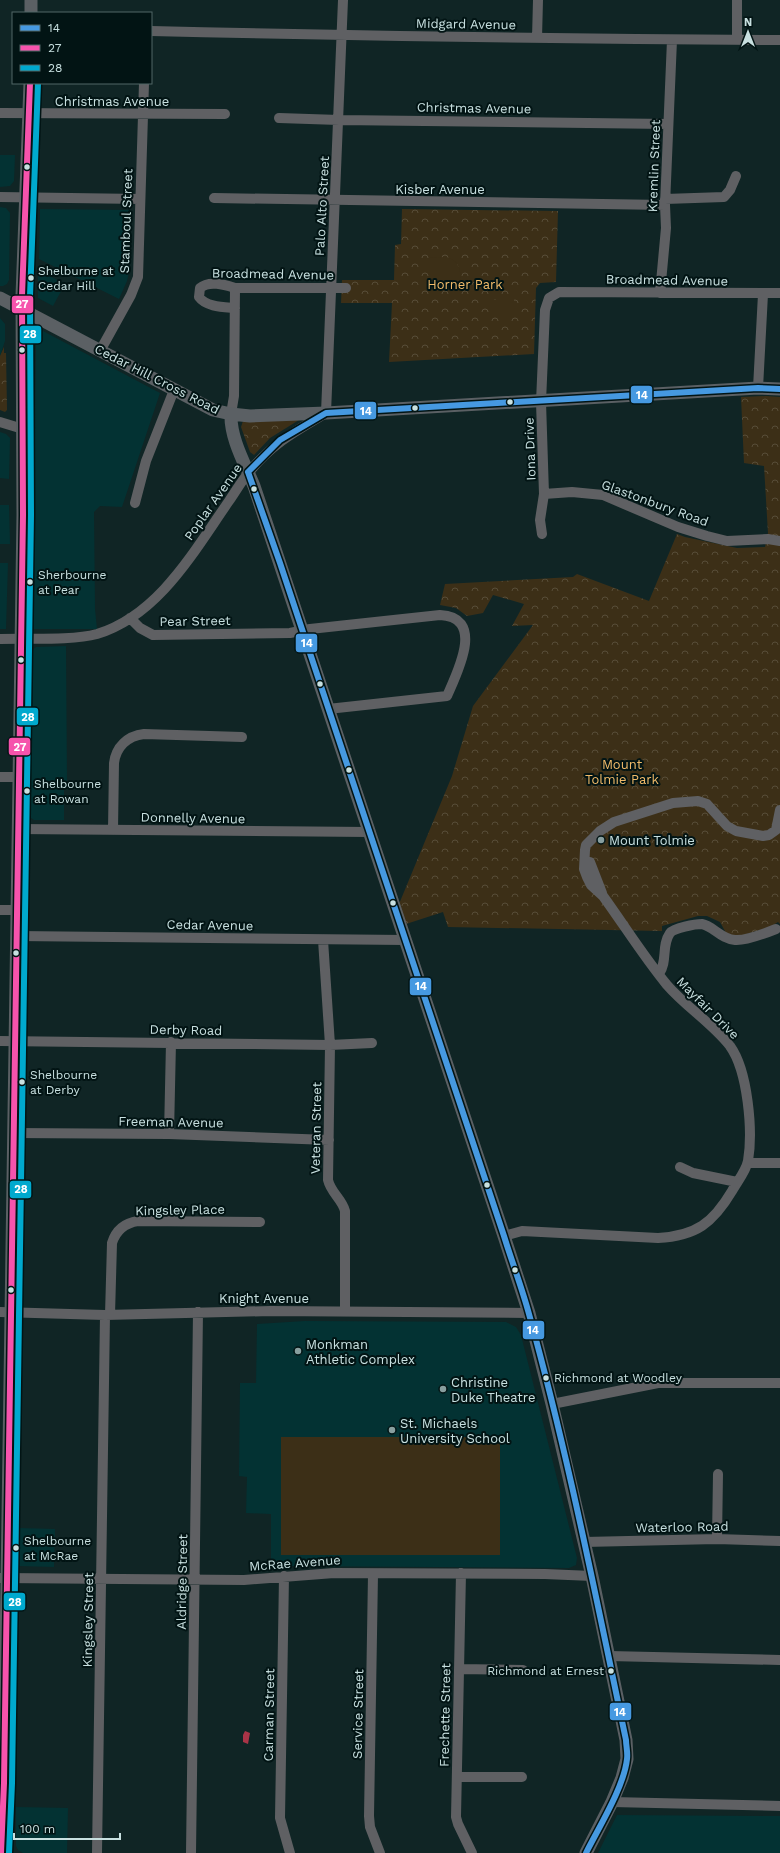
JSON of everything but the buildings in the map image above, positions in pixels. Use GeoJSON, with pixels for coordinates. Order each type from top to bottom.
{"type":"FeatureCollection","features":[{"type":"Feature","properties":{"kind":"main road"},"geometry":{"type":"LineString","coordinates":[[31,0],[31,12]]}},
{"type":"Feature","properties":{"kind":"main road"},"geometry":{"type":"LineString","coordinates":[[1,1853],[4,1783],[5,1312],[13,1133],[23,429],[22,309],[30,84]]}},
{"type":"Feature","properties":{"kind":"main road","name":"Cedar Hill Cross Road"},"geometry":{"type":"LineString","coordinates":[[0,298],[213,410],[231,414],[250,416],[326,413],[541,402],[758,388],[780,389]]}},
{"type":"Feature","properties":{"kind":"main road"},"geometry":{"type":"LineString","coordinates":[[231,414],[232,428],[303,631],[529,1313],[552,1404],[592,1576],[628,1752],[625,1768],[612,1802],[586,1853]]}},
{"type":"Feature","properties":{"kind":"street","name":"Palo Alto Street"},"geometry":{"type":"LineString","coordinates":[[326,413],[336,201],[343,0]]}},
{"type":"Feature","properties":{"kind":"street"},"geometry":{"type":"LineString","coordinates":[[537,38],[538,0]]}},
{"type":"Feature","properties":{"kind":"street"},"geometry":{"type":"LineString","coordinates":[[737,0],[737,40]]}},
{"type":"Feature","properties":{"kind":"street","name":"Midgard Avenue"},"geometry":{"type":"LineString","coordinates":[[152,31],[342,36],[780,40]]}},
{"type":"Feature","properties":{"kind":"street","name":"Kremlin Street"},"geometry":{"type":"LineString","coordinates":[[660,293],[666,228],[665,202],[672,40]]}},
{"type":"Feature","properties":{"kind":"street","name":"Stamboul Street"},"geometry":{"type":"LineString","coordinates":[[100,351],[136,283],[140,246],[144,84]]}},
{"type":"Feature","properties":{"kind":"street","name":"Christmas Avenue"},"geometry":{"type":"LineString","coordinates":[[0,113],[225,114]]}},
{"type":"Feature","properties":{"kind":"street","name":"Christmas Avenue"},"geometry":{"type":"LineString","coordinates":[[279,118],[668,124]]}},
{"type":"Feature","properties":{"kind":"street","name":"Kisber Avenue"},"geometry":{"type":"LineString","coordinates":[[214,198],[336,201],[665,202],[724,197],[730,190],[736,176]]}},
{"type":"Feature","properties":{"kind":"street"},"geometry":{"type":"LineString","coordinates":[[0,197],[140,199]]}},
{"type":"Feature","properties":{"kind":"street","name":"Broadmead Avenue"},"geometry":{"type":"LineString","coordinates":[[235,308],[221,307],[203,301],[199,292],[202,286],[207,284],[221,284],[235,288],[346,288]]}},
{"type":"Feature","properties":{"kind":"street"},"geometry":{"type":"LineString","coordinates":[[231,414],[234,396],[235,288]]}},
{"type":"Feature","properties":{"kind":"street","name":"Broadmead Avenue"},"geometry":{"type":"LineString","coordinates":[[553,294],[559,292],[780,293]]}},
{"type":"Feature","properties":{"kind":"street","name":"Iona Drive"},"geometry":{"type":"LineString","coordinates":[[542,534],[540,520],[544,494],[541,402],[545,310],[549,298],[553,294]]}},
{"type":"Feature","properties":{"kind":"street"},"geometry":{"type":"LineString","coordinates":[[758,388],[763,294]]}},
{"type":"Feature","properties":{"kind":"street"},"geometry":{"type":"LineString","coordinates":[[136,504],[146,461],[174,390]]}},
{"type":"Feature","properties":{"kind":"street","name":"Poplar Avenue"},"geometry":{"type":"LineString","coordinates":[[130,618],[159,594],[181,570],[248,472],[280,440],[326,413]]}},
{"type":"Feature","properties":{"kind":"street"},"geometry":{"type":"LineString","coordinates":[[0,422],[23,429]]}},
{"type":"Feature","properties":{"kind":"street","name":"Glastonbury Road"},"geometry":{"type":"LineString","coordinates":[[544,494],[572,492],[603,495],[678,527],[707,536],[727,541],[768,540],[780,542]]}},
{"type":"Feature","properties":{"kind":"street","name":"Pear Street"},"geometry":{"type":"LineString","coordinates":[[130,618],[140,628],[153,635],[290,633],[303,631],[310,628],[440,615],[448,615],[461,624],[466,633],[460,666],[446,696],[328,709]]}},
{"type":"Feature","properties":{"kind":"street"},"geometry":{"type":"LineString","coordinates":[[0,639],[92,635],[112,628],[130,618]]}},
{"type":"Feature","properties":{"kind":"street"},"geometry":{"type":"LineString","coordinates":[[114,830],[114,763],[117,753],[126,740],[144,734],[242,738]]}},
{"type":"Feature","properties":{"kind":"street"},"geometry":{"type":"LineString","coordinates":[[0,777],[18,777]]}},
{"type":"Feature","properties":{"kind":"street","name":"Mayfair Drive"},"geometry":{"type":"LineString","coordinates":[[748,1163],[747,1094],[740,1065],[730,1046],[684,1004],[659,974],[603,896],[591,885],[584,869],[586,845],[605,827],[614,822],[688,800],[707,804],[731,829],[755,836],[769,835],[776,830],[780,810]]}},
{"type":"Feature","properties":{"kind":"street","name":"Donnelly Avenue"},"geometry":{"type":"LineString","coordinates":[[18,829],[369,832]]}},
{"type":"Feature","properties":{"kind":"street"},"geometry":{"type":"LineString","coordinates":[[0,910],[16,910]]}},
{"type":"Feature","properties":{"kind":"street"},"geometry":{"type":"LineString","coordinates":[[659,974],[664,966],[666,942],[671,931],[678,928],[703,924],[727,940],[737,941],[776,929]]}},
{"type":"Feature","properties":{"kind":"street","name":"Cedar Avenue"},"geometry":{"type":"LineString","coordinates":[[16,936],[405,940]]}},
{"type":"Feature","properties":{"kind":"street","name":"Veteran Street"},"geometry":{"type":"LineString","coordinates":[[323,940],[330,1044],[329,1184],[342,1203],[345,1216],[345,1312]]}},
{"type":"Feature","properties":{"kind":"street","name":"Derby Road"},"geometry":{"type":"LineString","coordinates":[[0,1041],[330,1044],[372,1043]]}},
{"type":"Feature","properties":{"kind":"street"},"geometry":{"type":"LineString","coordinates":[[168,1134],[170,1042]]}},
{"type":"Feature","properties":{"kind":"street","name":"Freeman Avenue"},"geometry":{"type":"LineString","coordinates":[[13,1133],[168,1134],[329,1140]]}},
{"type":"Feature","properties":{"kind":"street"},"geometry":{"type":"LineString","coordinates":[[504,1236],[522,1231],[658,1238],[676,1237],[703,1227],[724,1205],[748,1163],[780,1163]]}},
{"type":"Feature","properties":{"kind":"street"},"geometry":{"type":"LineString","coordinates":[[680,1166],[693,1173],[737,1182]]}},
{"type":"Feature","properties":{"kind":"street","name":"Kingsley Place"},"geometry":{"type":"LineString","coordinates":[[108,1315],[112,1242],[116,1233],[124,1226],[138,1221],[260,1222]]}},
{"type":"Feature","properties":{"kind":"street","name":"Knight Avenue"},"geometry":{"type":"LineString","coordinates":[[5,1312],[108,1315],[198,1312],[529,1313]]}},
{"type":"Feature","properties":{"kind":"street","name":"Aldridge Street"},"geometry":{"type":"LineString","coordinates":[[191,1853],[198,1312]]}},
{"type":"Feature","properties":{"kind":"street","name":"Kingsley Street"},"geometry":{"type":"LineString","coordinates":[[96,1853],[108,1315]]}},
{"type":"Feature","properties":{"kind":"street"},"geometry":{"type":"LineString","coordinates":[[552,1404],[658,1382],[780,1383]]}},
{"type":"Feature","properties":{"kind":"street"},"geometry":{"type":"LineString","coordinates":[[717,1539],[718,1474]]}},
{"type":"Feature","properties":{"kind":"street","name":"Waterloo Road"},"geometry":{"type":"LineString","coordinates":[[584,1542],[717,1539],[780,1541]]}},
{"type":"Feature","properties":{"kind":"street","name":"McRae Avenue"},"geometry":{"type":"LineString","coordinates":[[4,1578],[244,1580],[309,1574],[461,1573],[592,1576]]}},
{"type":"Feature","properties":{"kind":"street","name":"Frechette Street"},"geometry":{"type":"LineString","coordinates":[[461,1573],[457,1821],[472,1853]]}},
{"type":"Feature","properties":{"kind":"street","name":"Service Street"},"geometry":{"type":"LineString","coordinates":[[374,1574],[369,1816],[370,1827],[380,1853]]}},
{"type":"Feature","properties":{"kind":"street","name":"Carman Street"},"geometry":{"type":"LineString","coordinates":[[284,1576],[280,1818],[290,1853]]}},
{"type":"Feature","properties":{"kind":"street"},"geometry":{"type":"LineString","coordinates":[[609,1656],[780,1660]]}},
{"type":"Feature","properties":{"kind":"street"},"geometry":{"type":"LineString","coordinates":[[459,1669],[523,1670]]}},
{"type":"Feature","properties":{"kind":"street"},"geometry":{"type":"LineString","coordinates":[[457,1777],[522,1777]]}},
{"type":"Feature","properties":{"kind":"street"},"geometry":{"type":"LineString","coordinates":[[612,1802],[780,1806]]}},
{"type":"Feature","properties":{"kind":"shaded area"},"geometry":{"type":"Polygon","coordinates":[[[0,155],[15,155],[14,181],[10,186],[0,187],[0,155]]]}},
{"type":"Feature","properties":{"kind":"shaded area"},"geometry":{"type":"Polygon","coordinates":[[[0,207],[6,208],[10,213],[9,280],[7,284],[3,286],[0,286],[0,207]]]}},
{"type":"Feature","properties":{"kind":"shaded area"},"geometry":{"type":"Polygon","coordinates":[[[40,209],[130,210],[129,272],[127,281],[119,299],[39,259],[40,209]]]}},
{"type":"Feature","properties":{"kind":"shaded area"},"geometry":{"type":"Polygon","coordinates":[[[38,270],[65,284],[53,306],[38,298],[38,270]]]}},
{"type":"Feature","properties":{"kind":"shaded area"},"geometry":{"type":"Polygon","coordinates":[[[0,318],[5,324],[5,341],[0,356],[0,318]]]}},
{"type":"Feature","properties":{"kind":"shaded area"},"geometry":{"type":"Polygon","coordinates":[[[43,331],[160,393],[122,507],[100,506],[94,512],[95,609],[97,629],[33,629],[36,342],[37,334],[43,331]]]}},
{"type":"Feature","properties":{"kind":"shaded area"},"geometry":{"type":"Polygon","coordinates":[[[0,432],[6,434],[10,438],[9,479],[0,478],[0,432]]]}},
{"type":"Feature","properties":{"kind":"shaded area"},"geometry":{"type":"Polygon","coordinates":[[[0,505],[9,505],[10,544],[0,544],[0,505]]]}},
{"type":"Feature","properties":{"kind":"shaded area"},"geometry":{"type":"Polygon","coordinates":[[[0,563],[8,563],[6,629],[0,629],[0,563]]]}},
{"type":"Feature","properties":{"kind":"shaded area"},"geometry":{"type":"Polygon","coordinates":[[[66,646],[67,782],[64,783],[64,820],[34,820],[31,818],[30,814],[31,651],[36,647],[66,646]]]}},
{"type":"Feature","properties":{"kind":"shaded area","name":"St. Michaels University School"},"geometry":{"type":"Polygon","coordinates":[[[305,1321],[506,1322],[516,1327],[521,1335],[577,1558],[576,1565],[569,1568],[282,1566],[271,1570],[271,1514],[246,1513],[247,1477],[239,1476],[240,1383],[256,1383],[257,1324],[305,1321]]]}},
{"type":"Feature","properties":{"kind":"shaded area"},"geometry":{"type":"Polygon","coordinates":[[[19,1528],[55,1529],[54,1567],[18,1566],[19,1528]]]}},
{"type":"Feature","properties":{"kind":"shaded area"},"geometry":{"type":"Polygon","coordinates":[[[245,1731],[250,1733],[248,1744],[243,1742],[243,1735],[245,1731]]]}},
{"type":"Feature","properties":{"kind":"shaded area"},"geometry":{"type":"Polygon","coordinates":[[[16,1807],[68,1808],[67,1853],[23,1853],[18,1850],[16,1846],[16,1807]]]}},
{"type":"Feature","properties":{"kind":"shaded area"},"geometry":{"type":"Polygon","coordinates":[[[617,1815],[780,1816],[780,1853],[598,1853],[617,1815]]]}},
{"type":"Feature","properties":{"kind":"green space","name":"Horner Park"},"geometry":{"type":"Polygon","coordinates":[[[402,209],[558,211],[556,282],[540,283],[536,288],[534,354],[389,362],[392,303],[341,303],[342,280],[394,280],[395,245],[401,244],[402,209]]]}},
{"type":"Feature","properties":{"kind":"green space"},"geometry":{"type":"Polygon","coordinates":[[[445,257],[455,261],[458,265],[461,289],[435,288],[429,284],[429,258],[445,257]]]}},
{"type":"Feature","properties":{"kind":"green space"},"geometry":{"type":"Polygon","coordinates":[[[490,300],[514,300],[514,315],[490,315],[490,300]]]}},
{"type":"Feature","properties":{"kind":"green space"},"geometry":{"type":"Polygon","coordinates":[[[4,347],[4,353],[6,353],[7,410],[5,412],[0,410],[0,356],[4,347]]]}},
{"type":"Feature","properties":{"kind":"green space","name":"Mount Tolmie Park"},"geometry":{"type":"Polygon","coordinates":[[[741,397],[780,397],[780,924],[778,922],[770,927],[737,937],[726,933],[720,922],[707,916],[698,916],[662,926],[662,931],[448,927],[443,912],[406,924],[399,904],[452,776],[473,706],[533,625],[512,626],[524,604],[493,595],[483,613],[467,616],[456,608],[440,605],[445,584],[573,577],[577,574],[649,601],[677,534],[737,548],[765,547],[768,533],[764,466],[744,463],[741,397]]]}},
{"type":"Feature","properties":{"kind":"green space"},"geometry":{"type":"Polygon","coordinates":[[[299,420],[270,438],[254,455],[250,452],[241,427],[243,421],[299,420]]]}},
{"type":"Feature","properties":{"kind":"green space"},"geometry":{"type":"Polygon","coordinates":[[[281,1437],[500,1437],[500,1555],[281,1555],[281,1437]]]}},
{"type":"Feature","properties":{"kind":"transit line","name":"27"},"geometry":{"type":"LineString","coordinates":[[1,1853],[4,1783],[23,515],[22,296],[30,84]]}},
{"type":"Feature","properties":{"kind":"transit line","name":"28"},"geometry":{"type":"LineString","coordinates":[[9,1853],[12,1783],[31,515],[30,296],[38,84]]}},
{"type":"Feature","properties":{"kind":"transit line","name":"14"},"geometry":{"type":"LineString","coordinates":[[248,472],[280,440],[326,413],[758,388],[780,389]]}},
{"type":"Feature","properties":{"kind":"transit line","name":"14"},"geometry":{"type":"LineString","coordinates":[[248,472],[280,563],[520,1285],[543,1367],[569,1473],[626,1740],[627,1752],[625,1770],[621,1782],[586,1853]]}},
{"type":"Feature","properties":{"kind":"place","name":"Shelburne at Cedar Hill"},"geometry":{"type":"Point","coordinates":[31,278]}},
{"type":"Feature","properties":{"kind":"place","name":"Sherbourne at Pear"},"geometry":{"type":"Point","coordinates":[30,582]}},
{"type":"Feature","properties":{"kind":"place","name":"Shelbourne at Rowan"},"geometry":{"type":"Point","coordinates":[27,791]}},
{"type":"Feature","properties":{"kind":"place","name":"Mount Tolmie"},"geometry":{"type":"Point","coordinates":[601,840]}},
{"type":"Feature","properties":{"kind":"place","name":"Shelbourne at Derby"},"geometry":{"type":"Point","coordinates":[22,1082]}},
{"type":"Feature","properties":{"kind":"place","name":"Monkman Athletic Complex"},"geometry":{"type":"Point","coordinates":[298,1351]}},
{"type":"Feature","properties":{"kind":"place","name":"Richmond at Woodley"},"geometry":{"type":"Point","coordinates":[546,1378]}},
{"type":"Feature","properties":{"kind":"place","name":"Christine Duke Theatre"},"geometry":{"type":"Point","coordinates":[443,1389]}},
{"type":"Feature","properties":{"kind":"place","name":"St. Michaels University School"},"geometry":{"type":"Point","coordinates":[392,1430]}},
{"type":"Feature","properties":{"kind":"place","name":"Shelbourne at McRae"},"geometry":{"type":"Point","coordinates":[16,1548]}},
{"type":"Feature","properties":{"kind":"place","name":"Richmond at Ernest"},"geometry":{"type":"Point","coordinates":[611,1671]}}]}
